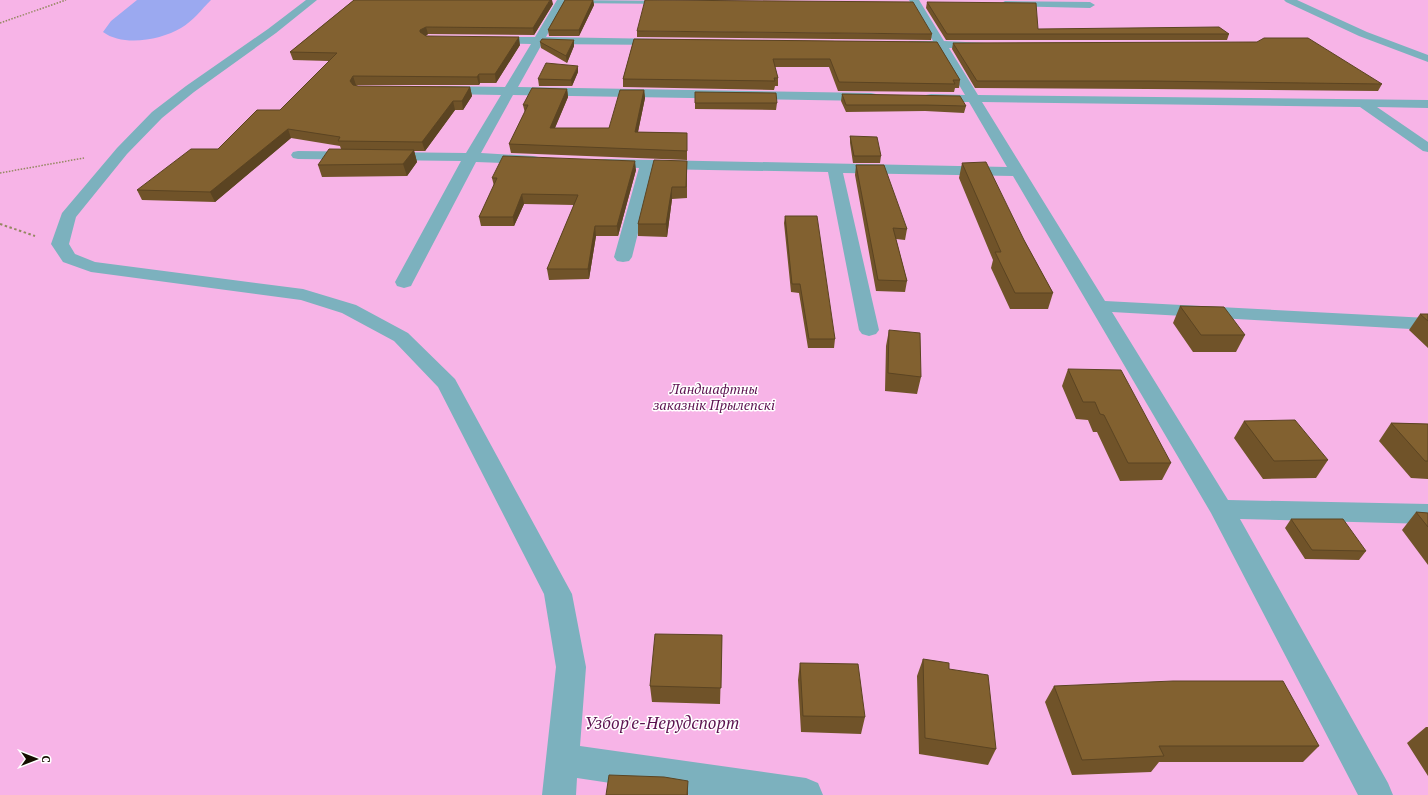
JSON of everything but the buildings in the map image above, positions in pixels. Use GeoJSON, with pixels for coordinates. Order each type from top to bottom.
{"type":"FeatureCollection","features":[{"type":"Feature","properties":{"kind":"lane"},"geometry":{"type":"LineString","coordinates":[[312,0],[272,31],[190,89],[157,115],[122,151],[68,216],[60,244],[69,258],[92,267],[303,295],[349,309],[401,337],[447,384],[558,594],[571,667],[559,795]]}},
{"type":"Feature","properties":{"kind":"lane"},"geometry":{"type":"LineString","coordinates":[[554,0],[688,1]]}},
{"type":"Feature","properties":{"kind":"lane"},"geometry":{"type":"LineString","coordinates":[[404,282],[472,158],[562,0]]}},
{"type":"Feature","properties":{"kind":"lane"},"geometry":{"type":"LineString","coordinates":[[1289,0],[1363,34],[1428,59]]}},
{"type":"Feature","properties":{"kind":"lane"},"geometry":{"type":"LineString","coordinates":[[916,2],[1222,509],[1376,795]]}},
{"type":"Feature","properties":{"kind":"lane"},"geometry":{"type":"LineString","coordinates":[[995,4],[1090,6]]}},
{"type":"Feature","properties":{"kind":"lane"},"geometry":{"type":"LineString","coordinates":[[476,40],[673,42]]}},
{"type":"Feature","properties":{"kind":"lane"},"geometry":{"type":"LineString","coordinates":[[902,44],[996,44]]}},
{"type":"Feature","properties":{"kind":"lane"},"geometry":{"type":"LineString","coordinates":[[432,90],[886,98]]}},
{"type":"Feature","properties":{"kind":"lane"},"geometry":{"type":"LineString","coordinates":[[918,98],[1428,104]]}},
{"type":"Feature","properties":{"kind":"lane"},"geometry":{"type":"LineString","coordinates":[[1364,104],[1428,148]]}},
{"type":"Feature","properties":{"kind":"lane"},"geometry":{"type":"LineString","coordinates":[[298,155],[543,160]]}},
{"type":"Feature","properties":{"kind":"lane"},"geometry":{"type":"LineString","coordinates":[[591,163],[1018,172]]}},
{"type":"Feature","properties":{"kind":"lane"},"geometry":{"type":"LineString","coordinates":[[624,257],[647,165]]}},
{"type":"Feature","properties":{"kind":"lane"},"geometry":{"type":"LineString","coordinates":[[835,169],[868,330]]}},
{"type":"Feature","properties":{"kind":"lane"},"geometry":{"type":"LineString","coordinates":[[1100,306],[1428,324]]}},
{"type":"Feature","properties":{"kind":"lane"},"geometry":{"type":"LineString","coordinates":[[1222,509],[1428,514]]}},
{"type":"Feature","properties":{"kind":"lane"},"geometry":{"type":"LineString","coordinates":[[563,760],[806,795]]}},
{"type":"Feature","properties":{"kind":"path"},"geometry":{"type":"LineString","coordinates":[[0,22],[66,0]]}},
{"type":"Feature","properties":{"kind":"path"},"geometry":{"type":"LineString","coordinates":[[0,173],[122,151]]}},
{"type":"Feature","properties":{"kind":"path"},"geometry":{"type":"LineString","coordinates":[[0,224],[60,244]]}},
{"type":"Feature","properties":{"kind":"green space","name":"Ландшафтны заказнік Прылепскі"},"geometry":{"type":"Polygon","coordinates":[[[0,0],[1428,0],[1428,795],[0,795],[0,0]]]}},
{"type":"Feature","properties":{"kind":"water"},"geometry":{"type":"Polygon","coordinates":[[[137,0],[211,0],[193,19],[181,28],[163,36],[142,40],[131,40],[111,37],[103,32],[111,21],[137,0]]]}},
{"type":"Feature","properties":{"kind":"park label","name":"Узбор'е-Нерудспорт"},"geometry":{"type":"Point","coordinates":[662,723]}}]}
